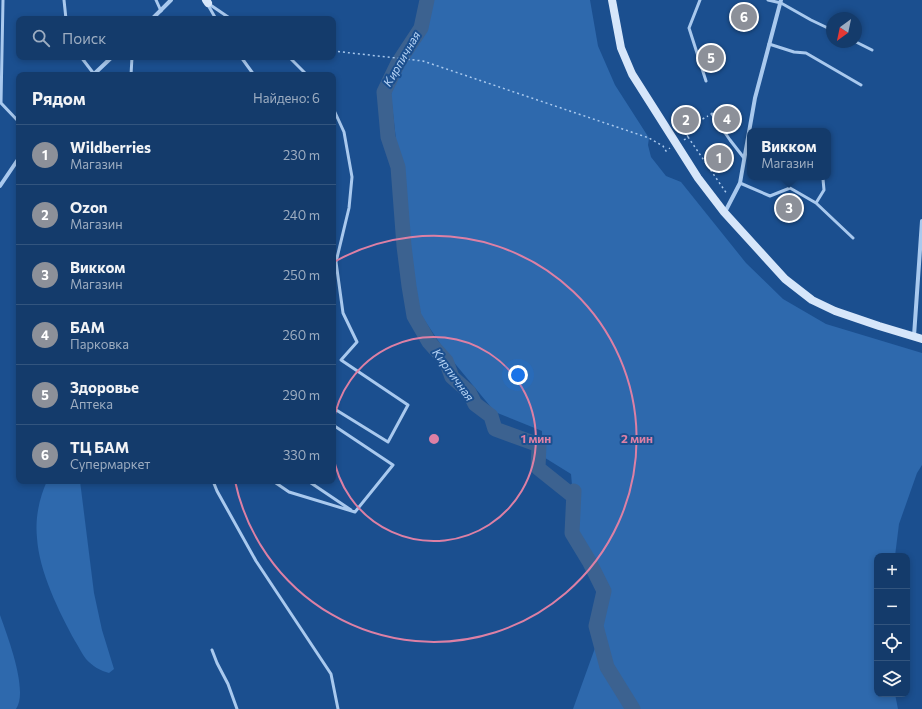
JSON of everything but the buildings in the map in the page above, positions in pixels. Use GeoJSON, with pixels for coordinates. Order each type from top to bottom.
{"type":"FeatureCollection","features":[{"type":"Feature","properties":{"kind":"main road"},"geometry":{"type":"LineString","coordinates":[[612,0],[621,48],[632,74],[698,178],[724,212],[785,280],[812,300],[835,311],[918,338]]}},
{"type":"Feature","properties":{"kind":"street"},"geometry":{"type":"LineString","coordinates":[[155,16],[171,0]]}},
{"type":"Feature","properties":{"kind":"street"},"geometry":{"type":"LineString","coordinates":[[750,128],[768,44],[781,1]]}},
{"type":"Feature","properties":{"kind":"street"},"geometry":{"type":"LineString","coordinates":[[96,72],[109,60]]}},
{"type":"Feature","properties":{"kind":"street"},"geometry":{"type":"LineString","coordinates":[[724,212],[740,183],[747,142]]}},
{"type":"Feature","properties":{"kind":"street"},"geometry":{"type":"LineString","coordinates":[[0,186],[16,162]]}},
{"type":"Feature","properties":{"kind":"street"},"geometry":{"type":"LineString","coordinates":[[918,338],[922,221]]}},
{"type":"Feature","properties":{"kind":"lane"},"geometry":{"type":"LineString","coordinates":[[3,0],[1,103],[16,119]]}},
{"type":"Feature","properties":{"kind":"lane"},"geometry":{"type":"LineString","coordinates":[[64,0],[66,16]]}},
{"type":"Feature","properties":{"kind":"lane"},"geometry":{"type":"LineString","coordinates":[[156,0],[161,11]]}},
{"type":"Feature","properties":{"kind":"lane"},"geometry":{"type":"LineString","coordinates":[[700,0],[689,28],[706,81]]}},
{"type":"Feature","properties":{"kind":"lane"},"geometry":{"type":"LineString","coordinates":[[768,0],[781,1],[811,20],[826,27]]}},
{"type":"Feature","properties":{"kind":"lane"},"geometry":{"type":"LineString","coordinates":[[207,2],[214,16]]}},
{"type":"Feature","properties":{"kind":"lane"},"geometry":{"type":"LineString","coordinates":[[207,2],[227,16]]}},
{"type":"Feature","properties":{"kind":"lane"},"geometry":{"type":"LineString","coordinates":[[768,44],[794,52],[806,53],[861,85]]}},
{"type":"Feature","properties":{"kind":"lane"},"geometry":{"type":"LineString","coordinates":[[862,45],[872,50]]}},
{"type":"Feature","properties":{"kind":"lane"},"geometry":{"type":"LineString","coordinates":[[82,60],[91,72]]}},
{"type":"Feature","properties":{"kind":"lane"},"geometry":{"type":"LineString","coordinates":[[131,72],[132,60]]}},
{"type":"Feature","properties":{"kind":"lane"},"geometry":{"type":"LineString","coordinates":[[244,60],[252,72]]}},
{"type":"Feature","properties":{"kind":"lane"},"geometry":{"type":"LineString","coordinates":[[292,60],[304,72]]}},
{"type":"Feature","properties":{"kind":"lane"},"geometry":{"type":"LineString","coordinates":[[712,114],[744,158]]}},
{"type":"Feature","properties":{"kind":"lane"},"geometry":{"type":"LineString","coordinates":[[336,115],[344,132],[352,176],[349,208],[336,262],[343,313],[357,342],[341,360],[408,405],[388,442],[336,410]]}},
{"type":"Feature","properties":{"kind":"lane"},"geometry":{"type":"LineString","coordinates":[[816,202],[824,190],[823,180]]}},
{"type":"Feature","properties":{"kind":"lane"},"geometry":{"type":"LineString","coordinates":[[740,183],[770,196],[790,188],[816,202],[853,238]]}},
{"type":"Feature","properties":{"kind":"lane"},"geometry":{"type":"LineString","coordinates":[[336,427],[393,465],[354,512]]}},
{"type":"Feature","properties":{"kind":"lane"},"geometry":{"type":"LineString","coordinates":[[214,484],[256,562],[331,674],[338,709]]}},
{"type":"Feature","properties":{"kind":"lane"},"geometry":{"type":"LineString","coordinates":[[277,484],[289,492],[354,512]]}},
{"type":"Feature","properties":{"kind":"lane"},"geometry":{"type":"LineString","coordinates":[[312,484],[354,512]]}},
{"type":"Feature","properties":{"kind":"lane"},"geometry":{"type":"LineString","coordinates":[[212,650],[238,709]]}},
{"type":"Feature","properties":{"kind":"path"},"geometry":{"type":"LineString","coordinates":[[336,51],[423,61],[649,138]]}},
{"type":"Feature","properties":{"kind":"path"},"geometry":{"type":"LineString","coordinates":[[695,123],[712,114]]}},
{"type":"Feature","properties":{"kind":"path"},"geometry":{"type":"LineString","coordinates":[[688,137],[731,200]]}},
{"type":"Feature","properties":{"kind":"shaded area"},"geometry":{"type":"Polygon","coordinates":[[[430,0],[590,0],[598,46],[615,85],[649,138],[648,145],[651,157],[666,176],[681,182],[746,263],[783,299],[826,324],[922,353],[922,465],[917,473],[899,524],[895,553],[874,553],[874,697],[896,697],[898,709],[573,709],[599,637],[597,608],[605,583],[576,530],[571,474],[542,456],[542,431],[495,412],[447,354],[421,315],[411,275],[391,95],[399,57],[426,17],[430,0]]]}},
{"type":"Feature","properties":{"kind":"shaded area"},"geometry":{"type":"Polygon","coordinates":[[[46,484],[80,484],[94,593],[102,630],[114,669],[109,673],[100,670],[88,662],[75,641],[51,591],[42,564],[37,538],[37,516],[46,484]]]}},
{"type":"Feature","properties":{"kind":"shaded area"},"geometry":{"type":"Polygon","coordinates":[[[0,615],[16,663],[20,690],[19,701],[16,709],[0,709],[0,615]]]}},
{"type":"Feature","properties":{"kind":"waterway","name":"Кирпичная"},"geometry":{"type":"LineString","coordinates":[[427,0],[421,28],[398,63],[384,92],[388,137],[398,167],[404,246],[414,316],[429,342],[446,361],[452,377],[469,392],[475,404],[491,416],[495,429],[539,445],[538,468],[573,496],[574,491],[572,533],[589,561],[604,591],[596,626],[607,667],[633,709]]}},
{"type":"Feature","properties":{"kind":"place","name":"ТЦ БАМ"},"geometry":{"type":"Point","coordinates":[744,17]}},
{"type":"Feature","properties":{"kind":"place","name":"Здоровье"},"geometry":{"type":"Point","coordinates":[711,58]}},
{"type":"Feature","properties":{"kind":"place","name":"БАМ"},"geometry":{"type":"Point","coordinates":[727,119]}},
{"type":"Feature","properties":{"kind":"place","name":"Ozon"},"geometry":{"type":"Point","coordinates":[686,120]}},
{"type":"Feature","properties":{"kind":"place","name":"Wildberries"},"geometry":{"type":"Point","coordinates":[719,158]}},
{"type":"Feature","properties":{"kind":"place","name":"Викком"},"geometry":{"type":"Point","coordinates":[789,208]}}]}
